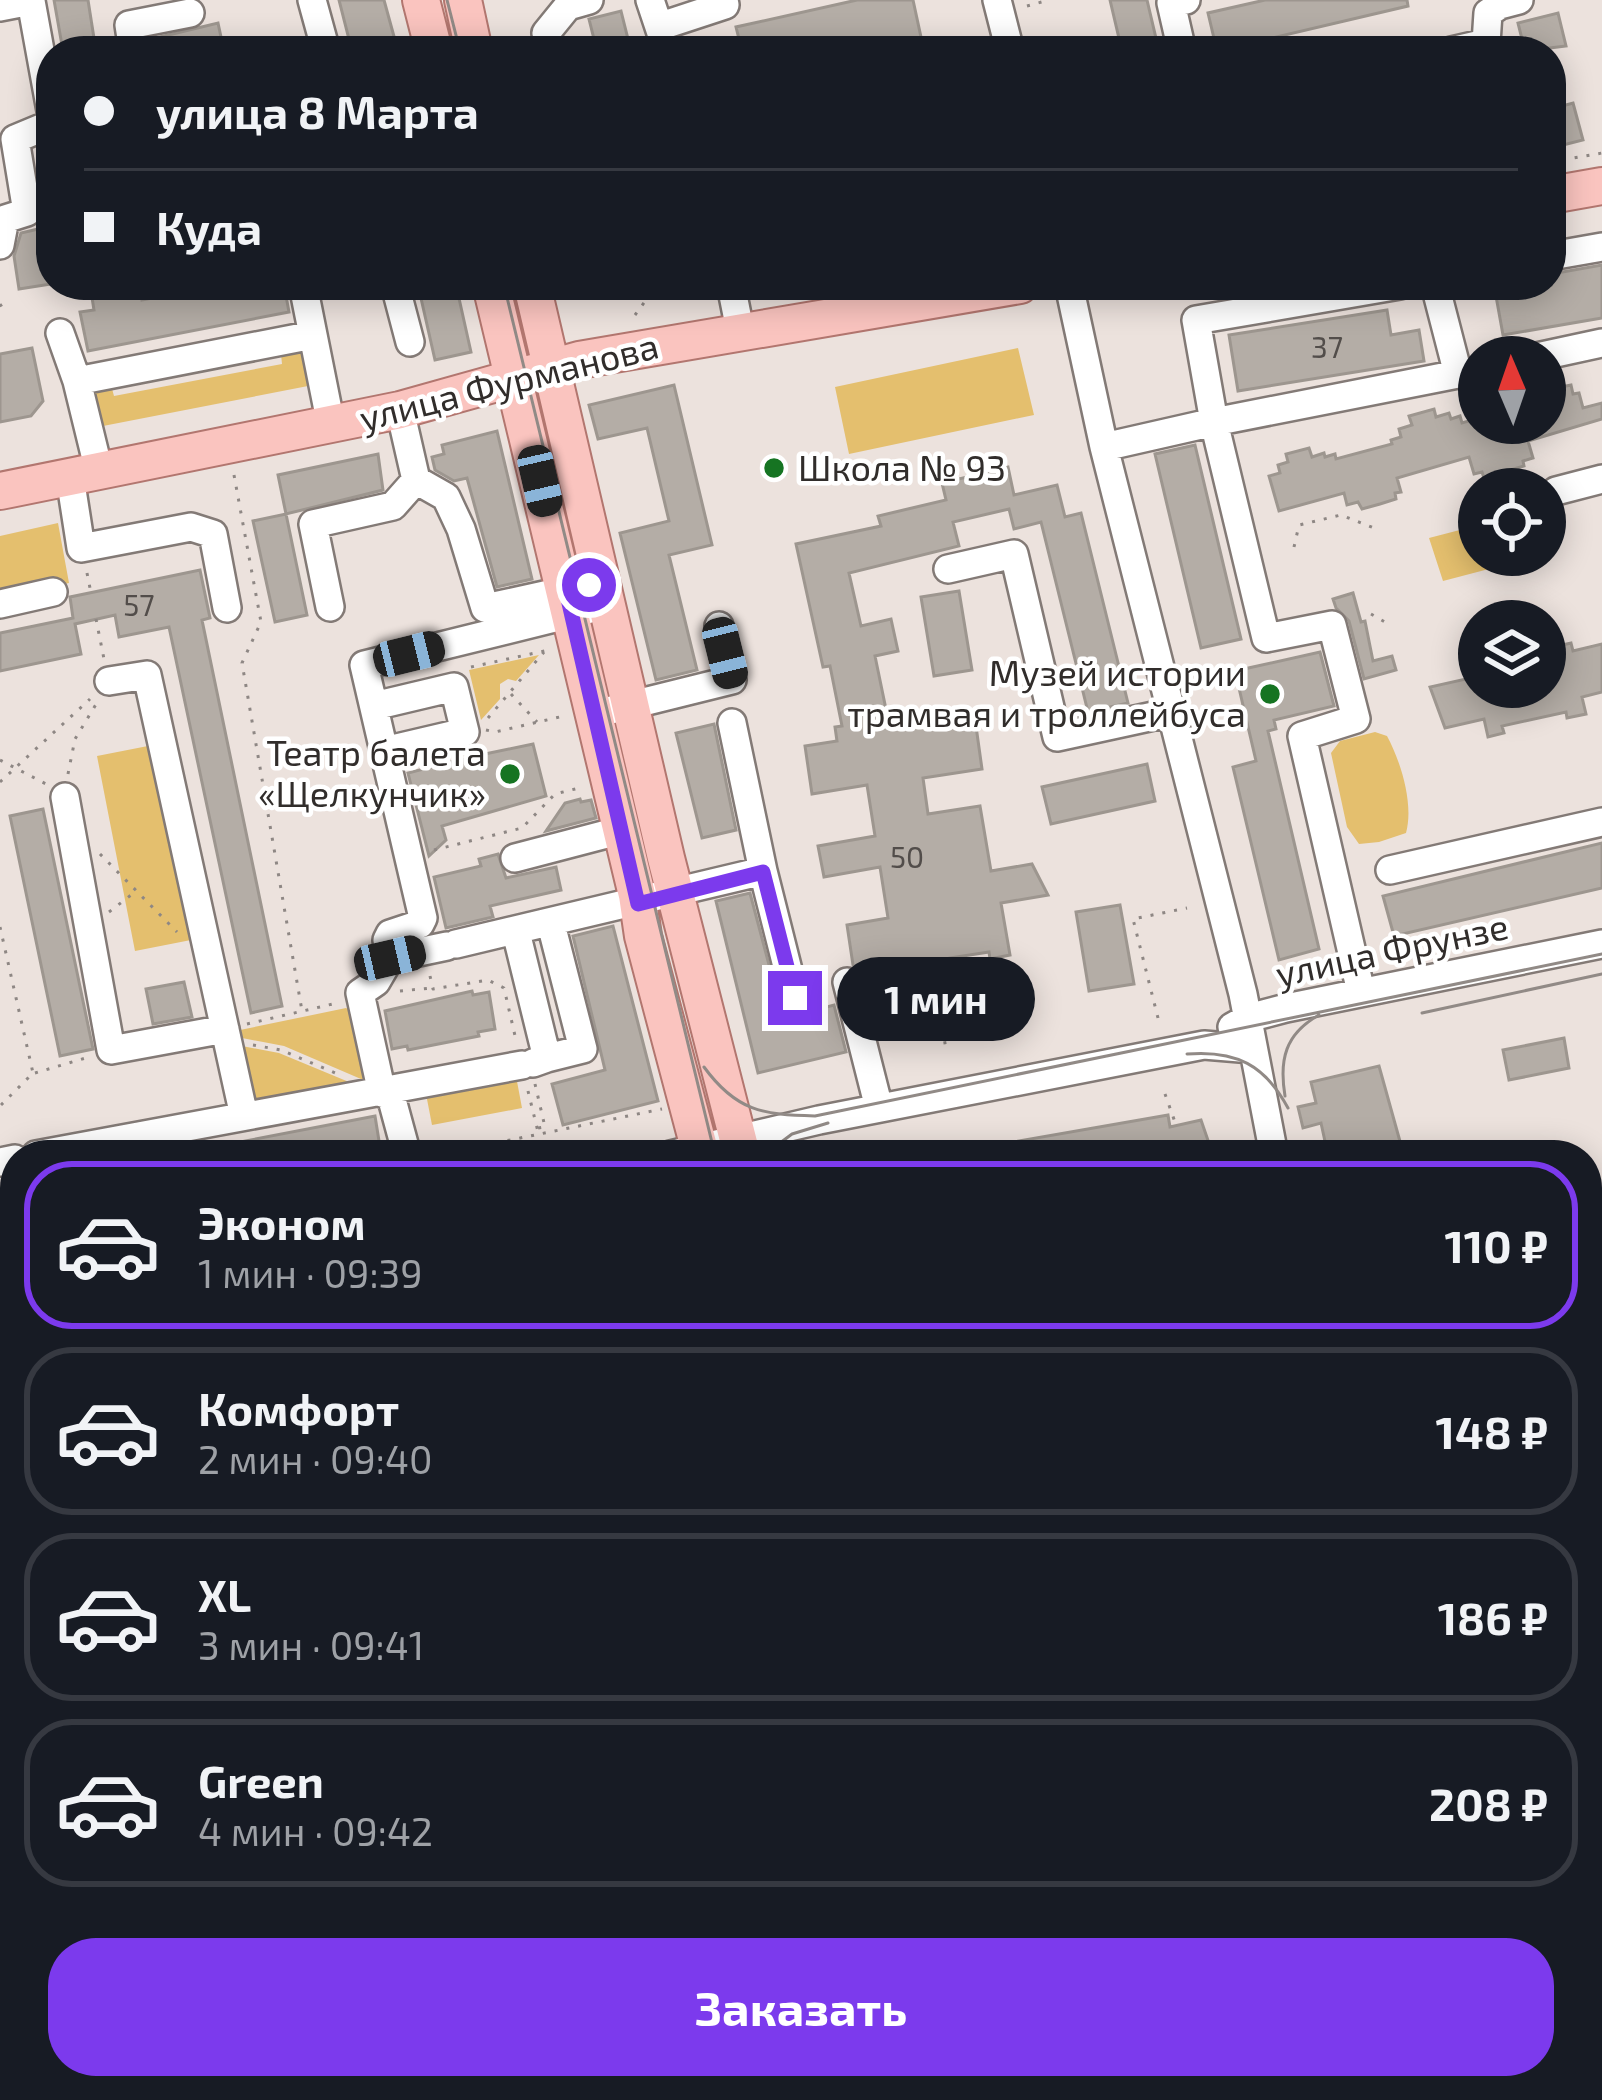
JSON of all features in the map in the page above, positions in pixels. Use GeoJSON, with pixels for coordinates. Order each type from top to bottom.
{"type":"FeatureCollection","features":[{"type":"Feature","properties":{"kind":"main road"},"geometry":{"type":"LineString","coordinates":[[421,0],[430,36]]}},
{"type":"Feature","properties":{"kind":"main road"},"geometry":{"type":"LineString","coordinates":[[464,0],[471,36]]}},
{"type":"Feature","properties":{"kind":"main road"},"geometry":{"type":"LineString","coordinates":[[1566,193],[1602,187]]}},
{"type":"Feature","properties":{"kind":"main road"},"geometry":{"type":"LineString","coordinates":[[495,300],[568,602],[600,711],[687,1140]]}},
{"type":"Feature","properties":{"kind":"main road"},"geometry":{"type":"LineString","coordinates":[[536,300],[605,593],[600,711],[675,894],[738,1140]]}},
{"type":"Feature","properties":{"kind":"main road","name":"улица Фурманова"},"geometry":{"type":"LineString","coordinates":[[0,490],[400,410],[552,368],[740,330],[927,300]]}},
{"type":"Feature","properties":{"kind":"street"},"geometry":{"type":"LineString","coordinates":[[311,0],[322,36]]}},
{"type":"Feature","properties":{"kind":"street"},"geometry":{"type":"LineString","coordinates":[[547,36],[568,6],[589,0]]}},
{"type":"Feature","properties":{"kind":"street"},"geometry":{"type":"LineString","coordinates":[[659,26],[725,5],[724,0]]}},
{"type":"Feature","properties":{"kind":"street"},"geometry":{"type":"LineString","coordinates":[[997,0],[1006,36]]}},
{"type":"Feature","properties":{"kind":"street"},"geometry":{"type":"LineString","coordinates":[[1178,36],[1171,4],[1186,0]]}},
{"type":"Feature","properties":{"kind":"street"},"geometry":{"type":"LineString","coordinates":[[0,7],[32,1],[38,36]]}},
{"type":"Feature","properties":{"kind":"street"},"geometry":{"type":"LineString","coordinates":[[1487,36],[1489,13],[1506,2]]}},
{"type":"Feature","properties":{"kind":"street"},"geometry":{"type":"LineString","coordinates":[[131,36],[129,25],[190,13]]}},
{"type":"Feature","properties":{"kind":"street"},"geometry":{"type":"LineString","coordinates":[[0,245],[5,219],[27,212],[15,139],[36,130]]}},
{"type":"Feature","properties":{"kind":"street"},"geometry":{"type":"LineString","coordinates":[[1566,253],[1602,247]]}},
{"type":"Feature","properties":{"kind":"street"},"geometry":{"type":"LineString","coordinates":[[306,300],[332,424]]}},
{"type":"Feature","properties":{"kind":"street"},"geometry":{"type":"LineString","coordinates":[[399,300],[410,342]]}},
{"type":"Feature","properties":{"kind":"street"},"geometry":{"type":"LineString","coordinates":[[734,300],[740,330]]}},
{"type":"Feature","properties":{"kind":"street"},"geometry":{"type":"LineString","coordinates":[[1072,300],[1104,447],[1248,1018],[1271,1140]]}},
{"type":"Feature","properties":{"kind":"street"},"geometry":{"type":"LineString","coordinates":[[1313,300],[1196,320],[1214,422],[1265,638],[1332,625],[1356,719],[1302,736],[1361,992]]}},
{"type":"Feature","properties":{"kind":"street"},"geometry":{"type":"LineString","coordinates":[[1441,300],[1458,344]]}},
{"type":"Feature","properties":{"kind":"street"},"geometry":{"type":"LineString","coordinates":[[60,333],[77,381],[84,474],[82,548],[191,527],[214,534],[227,608]]}},
{"type":"Feature","properties":{"kind":"street"},"geometry":{"type":"LineString","coordinates":[[77,381],[313,335]]}},
{"type":"Feature","properties":{"kind":"street"},"geometry":{"type":"LineString","coordinates":[[1566,351],[1602,343]]}},
{"type":"Feature","properties":{"kind":"street"},"geometry":{"type":"LineString","coordinates":[[1104,447],[1458,374]]}},
{"type":"Feature","properties":{"kind":"street"},"geometry":{"type":"LineString","coordinates":[[400,410],[416,480],[446,497],[485,608],[568,602]]}},
{"type":"Feature","properties":{"kind":"street"},"geometry":{"type":"LineString","coordinates":[[1566,488],[1602,479]]}},
{"type":"Feature","properties":{"kind":"street"},"geometry":{"type":"LineString","coordinates":[[330,607],[313,524],[393,506],[416,480]]}},
{"type":"Feature","properties":{"kind":"street"},"geometry":{"type":"LineString","coordinates":[[948,569],[1014,554],[1057,737],[1172,712]]}},
{"type":"Feature","properties":{"kind":"street"},"geometry":{"type":"LineString","coordinates":[[0,604],[53,592]]}},
{"type":"Feature","properties":{"kind":"street"},"geometry":{"type":"LineString","coordinates":[[382,1093],[360,990],[376,982],[390,958],[390,934],[422,922],[364,664],[605,593]]}},
{"type":"Feature","properties":{"kind":"street"},"geometry":{"type":"LineString","coordinates":[[600,711],[732,680],[719,626]]}},
{"type":"Feature","properties":{"kind":"street"},"geometry":{"type":"LineString","coordinates":[[109,681],[147,675],[244,1116]]}},
{"type":"Feature","properties":{"kind":"street"},"geometry":{"type":"LineString","coordinates":[[374,706],[454,687],[465,732],[384,751]]}},
{"type":"Feature","properties":{"kind":"street"},"geometry":{"type":"LineString","coordinates":[[731,722],[795,998]]}},
{"type":"Feature","properties":{"kind":"street"},"geometry":{"type":"LineString","coordinates":[[66,805],[111,1050],[226,1035]]}},
{"type":"Feature","properties":{"kind":"street"},"geometry":{"type":"LineString","coordinates":[[1390,870],[1602,822]]}},
{"type":"Feature","properties":{"kind":"street"},"geometry":{"type":"LineString","coordinates":[[515,858],[622,830]]}},
{"type":"Feature","properties":{"kind":"street"},"geometry":{"type":"LineString","coordinates":[[390,958],[763,872]]}},
{"type":"Feature","properties":{"kind":"street"},"geometry":{"type":"LineString","coordinates":[[116,1140],[382,1093],[584,1049],[551,924]]}},
{"type":"Feature","properties":{"kind":"street"},"geometry":{"type":"LineString","coordinates":[[516,932],[534,1062]]}},
{"type":"Feature","properties":{"kind":"street","name":"улица Фрунзе"},"geometry":{"type":"LineString","coordinates":[[1204,1045],[1248,1018],[1602,944]]}},
{"type":"Feature","properties":{"kind":"street"},"geometry":{"type":"LineString","coordinates":[[847,982],[879,1108]]}},
{"type":"Feature","properties":{"kind":"street","name":"улица Фрунзе"},"geometry":{"type":"LineString","coordinates":[[765,1140],[879,1108],[1204,1045],[1252,1049]]}},
{"type":"Feature","properties":{"kind":"street"},"geometry":{"type":"LineString","coordinates":[[382,1093],[391,1096],[403,1140]]}},
{"type":"Feature","properties":{"kind":"path"},"geometry":{"type":"LineString","coordinates":[[1027,6],[1049,0]]}},
{"type":"Feature","properties":{"kind":"path"},"geometry":{"type":"LineString","coordinates":[[1566,159],[1602,153]]}},
{"type":"Feature","properties":{"kind":"path"},"geometry":{"type":"LineString","coordinates":[[635,315],[646,300]]}},
{"type":"Feature","properties":{"kind":"path"},"geometry":{"type":"LineString","coordinates":[[234,475],[261,622],[242,663],[302,1011]]}},
{"type":"Feature","properties":{"kind":"path"},"geometry":{"type":"LineString","coordinates":[[1294,548],[1299,524],[1342,515],[1379,530]]}},
{"type":"Feature","properties":{"kind":"path"},"geometry":{"type":"LineString","coordinates":[[1371,614],[1384,622]]}},
{"type":"Feature","properties":{"kind":"path"},"geometry":{"type":"LineString","coordinates":[[66,805],[76,739],[109,681],[96,620]]}},
{"type":"Feature","properties":{"kind":"path"},"geometry":{"type":"LineString","coordinates":[[454,687],[450,672],[557,648]]}},
{"type":"Feature","properties":{"kind":"path"},"geometry":{"type":"LineString","coordinates":[[545,651],[478,729],[495,732],[600,711]]}},
{"type":"Feature","properties":{"kind":"path"},"geometry":{"type":"LineString","coordinates":[[0,782],[109,681]]}},
{"type":"Feature","properties":{"kind":"path"},"geometry":{"type":"LineString","coordinates":[[510,692],[537,722]]}},
{"type":"Feature","properties":{"kind":"path"},"geometry":{"type":"LineString","coordinates":[[0,760],[66,805],[136,891],[181,936]]}},
{"type":"Feature","properties":{"kind":"path"},"geometry":{"type":"LineString","coordinates":[[408,856],[522,828],[555,794],[593,785]]}},
{"type":"Feature","properties":{"kind":"path"},"geometry":{"type":"LineString","coordinates":[[88,929],[136,891]]}},
{"type":"Feature","properties":{"kind":"path"},"geometry":{"type":"LineString","coordinates":[[1158,1018],[1133,919],[1187,908]]}},
{"type":"Feature","properties":{"kind":"path"},"geometry":{"type":"LineString","coordinates":[[0,927],[33,1073]]}},
{"type":"Feature","properties":{"kind":"path"},"geometry":{"type":"LineString","coordinates":[[443,947],[433,989],[488,980],[504,988],[534,1062],[544,1127],[537,1129]]}},
{"type":"Feature","properties":{"kind":"path"},"geometry":{"type":"LineString","coordinates":[[934,970],[946,1050]]}},
{"type":"Feature","properties":{"kind":"path"},"geometry":{"type":"LineString","coordinates":[[226,1035],[360,990]]}},
{"type":"Feature","properties":{"kind":"path"},"geometry":{"type":"LineString","coordinates":[[226,1035],[281,1049],[342,1076]]}},
{"type":"Feature","properties":{"kind":"path"},"geometry":{"type":"LineString","coordinates":[[0,1106],[33,1073],[111,1050]]}},
{"type":"Feature","properties":{"kind":"path"},"geometry":{"type":"LineString","coordinates":[[534,1062],[538,1136]]}},
{"type":"Feature","properties":{"kind":"path"},"geometry":{"type":"LineString","coordinates":[[1165,1094],[1176,1125]]}},
{"type":"Feature","properties":{"kind":"path"},"geometry":{"type":"LineString","coordinates":[[517,1140],[675,1106]]}},
{"type":"Feature","properties":{"kind":"shaded area"},"geometry":{"type":"Polygon","coordinates":[[[292,346],[306,352],[312,381],[308,386],[97,424],[90,386],[111,385],[114,396],[282,364],[281,354],[292,346]]]}},
{"type":"Feature","properties":{"kind":"shaded area"},"geometry":{"type":"Polygon","coordinates":[[[1018,348],[1034,415],[849,454],[835,387],[1018,348]]]}},
{"type":"Feature","properties":{"kind":"shaded area"},"geometry":{"type":"Polygon","coordinates":[[[58,523],[69,583],[0,599],[0,536],[58,523]]]}},
{"type":"Feature","properties":{"kind":"shaded area"},"geometry":{"type":"Polygon","coordinates":[[[1458,530],[1458,576],[1462,576],[1443,581],[1429,538],[1458,530]]]}},
{"type":"Feature","properties":{"kind":"shaded area"},"geometry":{"type":"Polygon","coordinates":[[[539,655],[516,681],[500,684],[500,699],[481,720],[469,670],[539,655]]]}},
{"type":"Feature","properties":{"kind":"shaded area"},"geometry":{"type":"Polygon","coordinates":[[[1375,732],[1387,736],[1397,758],[1405,783],[1408,822],[1406,833],[1359,844],[1347,827],[1331,753],[1340,741],[1375,732]]]}},
{"type":"Feature","properties":{"kind":"shaded area"},"geometry":{"type":"Polygon","coordinates":[[[153,745],[191,940],[135,951],[97,756],[153,745]]]}},
{"type":"Feature","properties":{"kind":"shaded area"},"geometry":{"type":"Polygon","coordinates":[[[346,1008],[354,1013],[368,1082],[284,1046],[242,1038],[240,1030],[346,1008]]]}},
{"type":"Feature","properties":{"kind":"shaded area"},"geometry":{"type":"Polygon","coordinates":[[[242,1046],[279,1053],[361,1087],[260,1104],[253,1098],[242,1046]]]}},
{"type":"Feature","properties":{"kind":"shaded area"},"geometry":{"type":"Polygon","coordinates":[[[516,1076],[522,1108],[432,1125],[426,1094],[516,1076]]]}},
{"type":"Feature","properties":{"kind":"building"},"geometry":{"type":"Polygon","coordinates":[[[54,0],[88,0],[94,36],[60,36],[54,0]]]}},
{"type":"Feature","properties":{"kind":"building"},"geometry":{"type":"Polygon","coordinates":[[[339,0],[384,0],[394,36],[348,36],[339,0]]]}},
{"type":"Feature","properties":{"kind":"building"},"geometry":{"type":"Polygon","coordinates":[[[857,0],[913,0],[921,36],[738,36],[736,27],[857,0]]]}},
{"type":"Feature","properties":{"kind":"building"},"geometry":{"type":"Polygon","coordinates":[[[1110,0],[1147,0],[1155,36],[1118,36],[1110,0]]]}},
{"type":"Feature","properties":{"kind":"building"},"geometry":{"type":"Polygon","coordinates":[[[1265,0],[1407,0],[1408,6],[1281,36],[1213,36],[1208,13],[1265,0]]]}},
{"type":"Feature","properties":{"kind":"building"},"geometry":{"type":"Polygon","coordinates":[[[621,11],[627,36],[593,36],[589,19],[621,11]]]}},
{"type":"Feature","properties":{"kind":"building"},"geometry":{"type":"Polygon","coordinates":[[[1558,13],[1564,36],[1521,36],[1518,23],[1558,13]]]}},
{"type":"Feature","properties":{"kind":"building"},"geometry":{"type":"Polygon","coordinates":[[[218,23],[221,36],[164,36],[218,23]]]}},
{"type":"Feature","properties":{"kind":"building"},"geometry":{"type":"Polygon","coordinates":[[[1573,103],[1583,140],[1566,144],[1566,105],[1573,103]]]}},
{"type":"Feature","properties":{"kind":"building"},"geometry":{"type":"Polygon","coordinates":[[[36,230],[36,286],[19,289],[14,256],[21,233],[36,230]]]}},
{"type":"Feature","properties":{"kind":"building"},"geometry":{"type":"Polygon","coordinates":[[[1602,265],[1602,318],[1503,335],[1497,300],[1566,300],[1566,271],[1602,265]]]}},
{"type":"Feature","properties":{"kind":"building"},"geometry":{"type":"Polygon","coordinates":[[[92,300],[287,300],[289,312],[88,351],[80,312],[94,310],[92,300]]]}},
{"type":"Feature","properties":{"kind":"building"},"geometry":{"type":"Polygon","coordinates":[[[421,300],[459,300],[471,352],[435,360],[421,300]]]}},
{"type":"Feature","properties":{"kind":"building"},"geometry":{"type":"Polygon","coordinates":[[[1387,310],[1391,335],[1419,330],[1424,361],[1238,391],[1229,335],[1387,310]]]}},
{"type":"Feature","properties":{"kind":"building"},"geometry":{"type":"Polygon","coordinates":[[[32,348],[43,401],[31,416],[0,422],[0,354],[32,348]]]}},
{"type":"Feature","properties":{"kind":"building"},"geometry":{"type":"Polygon","coordinates":[[[674,385],[712,545],[669,555],[697,670],[656,680],[620,533],[669,521],[647,428],[598,439],[589,405],[674,385]]]}},
{"type":"Feature","properties":{"kind":"building"},"geometry":{"type":"Polygon","coordinates":[[[1571,385],[1573,394],[1579,393],[1583,408],[1602,403],[1602,419],[1566,430],[1566,386],[1571,385]]]}},
{"type":"Feature","properties":{"kind":"building"},"geometry":{"type":"Polygon","coordinates":[[[1434,409],[1436,417],[1449,413],[1451,419],[1458,417],[1458,444],[1529,444],[1533,458],[1517,468],[1472,468],[1469,457],[1397,478],[1401,492],[1395,493],[1396,499],[1362,509],[1358,502],[1347,505],[1344,493],[1279,511],[1269,476],[1280,473],[1278,465],[1288,462],[1286,454],[1309,448],[1312,457],[1324,453],[1325,457],[1335,454],[1336,459],[1392,444],[1391,440],[1401,437],[1399,429],[1412,425],[1409,416],[1434,409]]]}},
{"type":"Feature","properties":{"kind":"building"},"geometry":{"type":"Polygon","coordinates":[[[497,431],[532,579],[497,587],[467,478],[454,481],[435,470],[432,457],[444,454],[442,445],[497,431]]]}},
{"type":"Feature","properties":{"kind":"building"},"geometry":{"type":"Polygon","coordinates":[[[1195,445],[1241,639],[1201,648],[1155,454],[1195,445]]]}},
{"type":"Feature","properties":{"kind":"building"},"geometry":{"type":"Polygon","coordinates":[[[378,454],[383,490],[286,514],[278,475],[378,454]]]}},
{"type":"Feature","properties":{"kind":"building"},"geometry":{"type":"Polygon","coordinates":[[[1008,467],[1014,495],[1057,485],[1065,517],[1081,513],[1128,703],[1088,712],[1041,522],[1014,529],[1009,509],[953,522],[959,546],[849,573],[861,626],[891,619],[898,651],[875,656],[888,719],[935,712],[937,725],[975,719],[982,769],[923,778],[928,814],[980,806],[991,871],[1032,864],[1048,895],[1001,903],[1010,955],[990,959],[989,952],[950,958],[951,968],[920,973],[918,964],[879,971],[880,979],[865,981],[853,965],[847,925],[888,918],[880,867],[824,877],[818,846],[875,836],[867,785],[812,794],[805,746],[837,741],[835,727],[842,726],[830,666],[823,667],[796,544],[881,526],[878,516],[946,500],[942,483],[1008,467]]]}},
{"type":"Feature","properties":{"kind":"building"},"geometry":{"type":"Polygon","coordinates":[[[286,514],[307,615],[275,622],[253,521],[286,514]]]}},
{"type":"Feature","properties":{"kind":"building"},"geometry":{"type":"Polygon","coordinates":[[[200,570],[210,618],[202,620],[282,1006],[251,1013],[169,627],[119,637],[115,615],[75,624],[81,654],[0,671],[0,633],[73,618],[70,597],[200,570]]]}},
{"type":"Feature","properties":{"kind":"building"},"geometry":{"type":"Polygon","coordinates":[[[959,591],[972,670],[934,676],[921,597],[959,591]]]}},
{"type":"Feature","properties":{"kind":"building"},"geometry":{"type":"Polygon","coordinates":[[[1353,593],[1361,622],[1365,621],[1373,661],[1392,656],[1396,670],[1364,679],[1349,621],[1333,599],[1353,593]]]}},
{"type":"Feature","properties":{"kind":"building"},"geometry":{"type":"Polygon","coordinates":[[[1571,643],[1573,651],[1602,644],[1602,692],[1582,697],[1586,714],[1567,718],[1566,712],[1502,726],[1504,733],[1488,737],[1484,719],[1445,728],[1430,687],[1458,681],[1458,708],[1566,708],[1566,644],[1571,643]]]}},
{"type":"Feature","properties":{"kind":"building"},"geometry":{"type":"Polygon","coordinates":[[[1320,652],[1334,706],[1274,720],[1276,729],[1268,731],[1319,949],[1279,960],[1233,767],[1256,761],[1235,671],[1320,652]]]}},
{"type":"Feature","properties":{"kind":"building"},"geometry":{"type":"Polygon","coordinates":[[[714,724],[736,830],[702,838],[676,733],[714,724]]]}},
{"type":"Feature","properties":{"kind":"building"},"geometry":{"type":"Polygon","coordinates":[[[533,744],[546,796],[442,826],[446,840],[429,856],[408,773],[458,760],[459,765],[466,758],[533,744]]]}},
{"type":"Feature","properties":{"kind":"building"},"geometry":{"type":"Polygon","coordinates":[[[1147,764],[1155,801],[1051,824],[1042,787],[1147,764]]]}},
{"type":"Feature","properties":{"kind":"building"},"geometry":{"type":"Polygon","coordinates":[[[591,800],[596,818],[546,831],[565,803],[591,800]]]}},
{"type":"Feature","properties":{"kind":"building"},"geometry":{"type":"Polygon","coordinates":[[[43,809],[93,1049],[60,1056],[10,816],[43,809]]]}},
{"type":"Feature","properties":{"kind":"building"},"geometry":{"type":"Polygon","coordinates":[[[1602,843],[1602,888],[1394,936],[1383,896],[1602,843]]]}},
{"type":"Feature","properties":{"kind":"building"},"geometry":{"type":"Polygon","coordinates":[[[498,854],[506,878],[556,867],[561,890],[490,906],[493,917],[446,928],[434,877],[481,866],[479,859],[498,854]]]}},
{"type":"Feature","properties":{"kind":"building"},"geometry":{"type":"Polygon","coordinates":[[[750,893],[781,1010],[788,1017],[834,1005],[846,1052],[758,1073],[716,901],[750,893]]]}},
{"type":"Feature","properties":{"kind":"building"},"geometry":{"type":"Polygon","coordinates":[[[1120,905],[1134,984],[1089,991],[1076,912],[1120,905]]]}},
{"type":"Feature","properties":{"kind":"building"},"geometry":{"type":"Polygon","coordinates":[[[613,926],[658,1101],[563,1125],[552,1084],[605,1070],[573,936],[613,926]]]}},
{"type":"Feature","properties":{"kind":"building"},"geometry":{"type":"Polygon","coordinates":[[[184,982],[192,1017],[153,1024],[146,989],[184,982]]]}},
{"type":"Feature","properties":{"kind":"building"},"geometry":{"type":"Polygon","coordinates":[[[472,991],[473,995],[489,992],[495,1029],[408,1050],[407,1046],[392,1049],[385,1011],[472,991]]]}},
{"type":"Feature","properties":{"kind":"building"},"geometry":{"type":"Polygon","coordinates":[[[1564,1038],[1569,1068],[1509,1080],[1503,1050],[1564,1038]]]}},
{"type":"Feature","properties":{"kind":"building"},"geometry":{"type":"Polygon","coordinates":[[[1379,1066],[1400,1140],[1325,1140],[1321,1123],[1303,1128],[1298,1107],[1316,1103],[1311,1082],[1379,1066]]]}},
{"type":"Feature","properties":{"kind":"building"},"geometry":{"type":"Polygon","coordinates":[[[1168,1115],[1170,1127],[1201,1120],[1208,1140],[1025,1140],[1168,1115]]]}},
{"type":"Feature","properties":{"kind":"building"},"geometry":{"type":"Polygon","coordinates":[[[375,1116],[379,1140],[250,1140],[375,1116]]]}},
{"type":"Feature","properties":{"kind":"tram line"},"geometry":{"type":"LineString","coordinates":[[447,0],[456,36]]}},
{"type":"Feature","properties":{"kind":"tram line"},"geometry":{"type":"LineString","coordinates":[[508,300],[711,1140]]}},
{"type":"Feature","properties":{"kind":"tram line"},"geometry":{"type":"LineString","coordinates":[[704,1067],[728,1093],[752,1108],[815,1116],[1602,954]]}},
{"type":"Feature","properties":{"kind":"tram line"},"geometry":{"type":"LineString","coordinates":[[1422,1013],[1602,974]]}},
{"type":"Feature","properties":{"kind":"tram line"},"geometry":{"type":"LineString","coordinates":[[1285,1096],[1287,1049],[1298,1031],[1319,1015]]}},
{"type":"Feature","properties":{"kind":"tram line"},"geometry":{"type":"LineString","coordinates":[[1187,1054],[1220,1055],[1247,1063],[1269,1081],[1288,1108]]}},
{"type":"Feature","properties":{"kind":"tram line"},"geometry":{"type":"LineString","coordinates":[[784,1140],[828,1123]]}},
{"type":"Feature","properties":{"kind":"place","name":"Школа № 93"},"geometry":{"type":"Point","coordinates":[774,468]}},
{"type":"Feature","properties":{"kind":"place","name":"Музей истории трамвая и троллейбуса"},"geometry":{"type":"Point","coordinates":[1270,694]}},
{"type":"Feature","properties":{"kind":"place","name":"Театр балета «Щелкунчик»"},"geometry":{"type":"Point","coordinates":[510,774]}},
{"type":"Feature","properties":{"kind":"route"},"geometry":{"type":"LineString","coordinates":[[589,585],[566,590],[638,904],[763,872],[795,998]]}}]}
